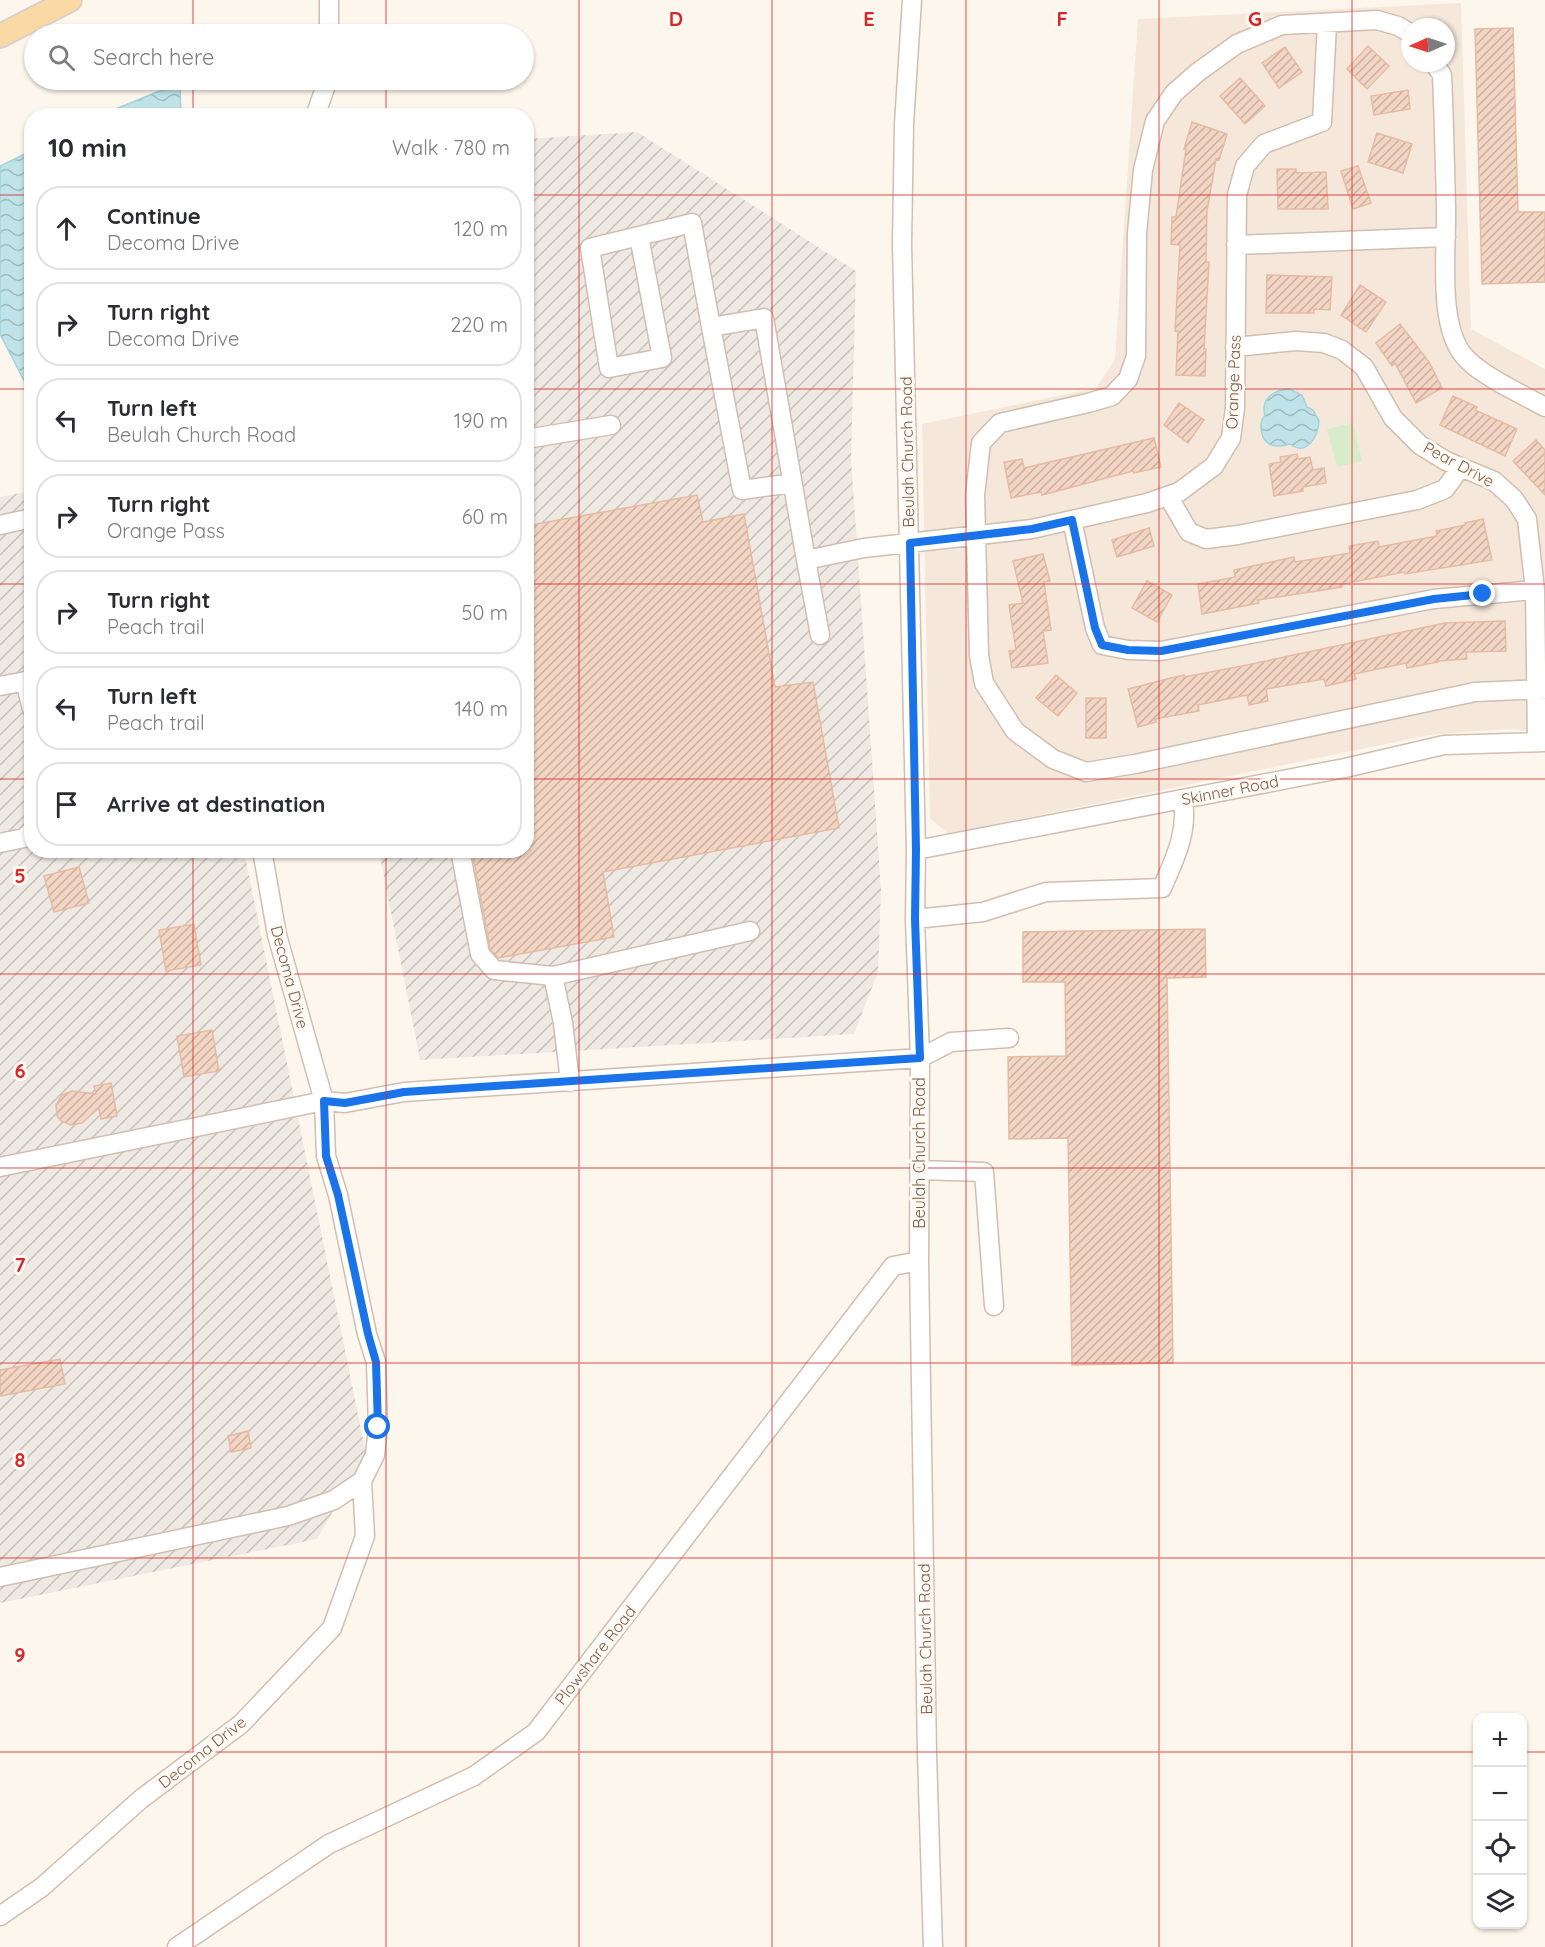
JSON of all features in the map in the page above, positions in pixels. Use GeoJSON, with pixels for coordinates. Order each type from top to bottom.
{"type":"FeatureCollection","features":[{"type":"Feature","properties":{"kind":"main road"},"geometry":{"type":"LineString","coordinates":[[0,36],[70,0]]}},
{"type":"Feature","properties":{"kind":"street"},"geometry":{"type":"LineString","coordinates":[[329,24],[330,0]]}},
{"type":"Feature","properties":{"kind":"street","name":"Beulah Church Road"},"geometry":{"type":"LineString","coordinates":[[912,0],[904,124],[902,244],[916,850],[915,919],[920,1058],[919,1261],[927,1754],[933,1947]]}},
{"type":"Feature","properties":{"kind":"street"},"geometry":{"type":"LineString","coordinates":[[1401,28],[1377,20],[1282,25],[1237,44],[1198,72],[1174,93],[1155,121],[1143,170],[1137,232],[1136,356],[1128,379],[1112,396],[1000,423],[981,443],[975,495],[980,655],[984,683],[1015,731],[1053,759],[1086,772],[1135,764],[1475,692],[1541,689]]}},
{"type":"Feature","properties":{"kind":"street","name":"Orange Pass"},"geometry":{"type":"LineString","coordinates":[[806,560],[864,548],[1032,529],[1072,520],[1179,492],[1214,466],[1231,438],[1234,408],[1237,195],[1245,166],[1264,144],[1322,122],[1327,23]]}},
{"type":"Feature","properties":{"kind":"street"},"geometry":{"type":"LineString","coordinates":[[1440,72],[1442,75],[1446,237],[1445,297],[1455,344],[1465,357],[1493,378],[1545,407]]}},
{"type":"Feature","properties":{"kind":"street"},"geometry":{"type":"LineString","coordinates":[[318,108],[324,90]]}},
{"type":"Feature","properties":{"kind":"street"},"geometry":{"type":"LineString","coordinates":[[639,236],[663,358],[609,368],[590,248],[692,223],[742,490],[793,483]]}},
{"type":"Feature","properties":{"kind":"street"},"geometry":{"type":"LineString","coordinates":[[1236,245],[1446,237]]}},
{"type":"Feature","properties":{"kind":"street"},"geometry":{"type":"LineString","coordinates":[[711,327],[764,318],[820,635]]}},
{"type":"Feature","properties":{"kind":"street","name":"Pear Drive"},"geometry":{"type":"LineString","coordinates":[[1235,347],[1296,341],[1324,343],[1342,350],[1364,367],[1393,418],[1420,445],[1446,461],[1494,481],[1514,499],[1527,519],[1535,590],[1541,689],[1541,742]]}},
{"type":"Feature","properties":{"kind":"street"},"geometry":{"type":"LineString","coordinates":[[534,438],[611,425]]}},
{"type":"Feature","properties":{"kind":"street"},"geometry":{"type":"LineString","coordinates":[[1168,496],[1189,532],[1206,539],[1238,535],[1417,500],[1445,489],[1461,467]]}},
{"type":"Feature","properties":{"kind":"street"},"geometry":{"type":"LineString","coordinates":[[0,525],[24,520]]}},
{"type":"Feature","properties":{"kind":"street"},"geometry":{"type":"LineString","coordinates":[[1072,520],[1095,628],[1102,645],[1128,650],[1161,651],[1434,599],[1535,590]]}},
{"type":"Feature","properties":{"kind":"street"},"geometry":{"type":"LineString","coordinates":[[0,686],[24,681]]}},
{"type":"Feature","properties":{"kind":"street","name":"Skinner Road"},"geometry":{"type":"LineString","coordinates":[[916,850],[1345,768],[1444,745],[1541,742]]}},
{"type":"Feature","properties":{"kind":"street"},"geometry":{"type":"LineString","coordinates":[[915,919],[983,912],[1046,892],[1162,888],[1180,844],[1186,817],[1183,800]]}},
{"type":"Feature","properties":{"kind":"street"},"geometry":{"type":"LineString","coordinates":[[0,843],[24,838]]}},
{"type":"Feature","properties":{"kind":"street","name":"Decoma Drive"},"geometry":{"type":"LineString","coordinates":[[0,1577],[288,1516],[334,1500],[362,1481],[375,1455],[378,1427],[376,1362],[338,1195],[326,1156],[324,1101],[277,935],[263,858]]}},
{"type":"Feature","properties":{"kind":"street"},"geometry":{"type":"LineString","coordinates":[[462,858],[480,954],[495,970],[553,976],[750,931]]}},
{"type":"Feature","properties":{"kind":"street"},"geometry":{"type":"LineString","coordinates":[[553,976],[563,1023],[570,1082]]}},
{"type":"Feature","properties":{"kind":"street"},"geometry":{"type":"LineString","coordinates":[[0,1167],[324,1101],[345,1103],[404,1092],[920,1058],[951,1042],[1009,1038]]}},
{"type":"Feature","properties":{"kind":"street"},"geometry":{"type":"LineString","coordinates":[[919,1170],[984,1172],[994,1306]]}},
{"type":"Feature","properties":{"kind":"street","name":"Plowshare Road"},"geometry":{"type":"LineString","coordinates":[[177,1947],[329,1844],[474,1776],[536,1732],[893,1266],[919,1261]]}},
{"type":"Feature","properties":{"kind":"street","name":"Decoma Drive"},"geometry":{"type":"LineString","coordinates":[[0,1916],[42,1887],[141,1799],[241,1724],[332,1628],[365,1536],[362,1481]]}},
{"type":"Feature","properties":{"kind":"shaded area"},"geometry":{"type":"Polygon","coordinates":[[[1461,3],[1471,329],[1545,369],[1545,732],[1507,729],[1430,735],[948,834],[930,818],[922,424],[1096,388],[1115,359],[1138,19],[1461,3]]]}},
{"type":"Feature","properties":{"kind":"shaded area"},"geometry":{"type":"Polygon","coordinates":[[[637,132],[856,271],[851,458],[881,890],[878,972],[854,1034],[420,1060],[380,858],[534,858],[534,139],[637,132]]]}},
{"type":"Feature","properties":{"kind":"shaded area"},"geometry":{"type":"Polygon","coordinates":[[[24,492],[24,858],[245,858],[366,1454],[317,1539],[0,1603],[0,497],[24,492]]]}},
{"type":"Feature","properties":{"kind":"green space"},"geometry":{"type":"Polygon","coordinates":[[[1353,423],[1362,461],[1337,467],[1327,429],[1353,423]]]}},
{"type":"Feature","properties":{"kind":"water"},"geometry":{"type":"Polygon","coordinates":[[[162,90],[180,90],[181,108],[118,108],[162,90]]]}},
{"type":"Feature","properties":{"kind":"water"},"geometry":{"type":"Polygon","coordinates":[[[24,154],[24,380],[0,334],[0,166],[24,154]]]}},
{"type":"Feature","properties":{"kind":"water"},"geometry":{"type":"Polygon","coordinates":[[[1289,389],[1302,395],[1307,407],[1313,410],[1319,421],[1314,438],[1302,448],[1290,444],[1272,445],[1265,440],[1261,432],[1261,422],[1265,415],[1267,400],[1274,393],[1289,389]]]}},
{"type":"Feature","properties":{"kind":"building"},"geometry":{"type":"Polygon","coordinates":[[[1513,28],[1518,212],[1545,212],[1545,282],[1482,284],[1475,29],[1513,28]]]}},
{"type":"Feature","properties":{"kind":"building"},"geometry":{"type":"Polygon","coordinates":[[[1368,46],[1389,66],[1367,89],[1347,69],[1368,46]]]}},
{"type":"Feature","properties":{"kind":"building"},"geometry":{"type":"Polygon","coordinates":[[[1285,47],[1302,72],[1279,88],[1262,63],[1285,47]]]}},
{"type":"Feature","properties":{"kind":"building"},"geometry":{"type":"Polygon","coordinates":[[[1240,78],[1265,106],[1245,124],[1220,96],[1240,78]]]}},
{"type":"Feature","properties":{"kind":"building"},"geometry":{"type":"Polygon","coordinates":[[[1408,90],[1410,109],[1374,115],[1371,96],[1408,90]]]}},
{"type":"Feature","properties":{"kind":"building"},"geometry":{"type":"Polygon","coordinates":[[[1192,122],[1227,134],[1219,160],[1216,159],[1207,211],[1206,262],[1209,262],[1204,349],[1206,349],[1205,376],[1176,375],[1178,331],[1175,331],[1180,245],[1171,244],[1172,217],[1176,217],[1186,149],[1184,149],[1192,122]]]}},
{"type":"Feature","properties":{"kind":"building"},"geometry":{"type":"Polygon","coordinates":[[[1377,133],[1412,144],[1403,173],[1368,162],[1377,133]]]}},
{"type":"Feature","properties":{"kind":"building"},"geometry":{"type":"Polygon","coordinates":[[[1358,166],[1371,203],[1353,209],[1341,171],[1358,166]]]}},
{"type":"Feature","properties":{"kind":"building"},"geometry":{"type":"Polygon","coordinates":[[[1277,169],[1296,169],[1296,173],[1326,172],[1328,209],[1278,209],[1277,169]]]}},
{"type":"Feature","properties":{"kind":"building"},"geometry":{"type":"Polygon","coordinates":[[[1267,275],[1332,277],[1330,310],[1314,309],[1314,313],[1266,313],[1267,275]]]}},
{"type":"Feature","properties":{"kind":"building"},"geometry":{"type":"Polygon","coordinates":[[[1360,285],[1386,302],[1366,332],[1341,315],[1360,285]]]}},
{"type":"Feature","properties":{"kind":"building"},"geometry":{"type":"Polygon","coordinates":[[[1400,324],[1429,362],[1442,388],[1416,403],[1395,363],[1392,366],[1376,343],[1400,324]]]}},
{"type":"Feature","properties":{"kind":"building"},"geometry":{"type":"Polygon","coordinates":[[[1453,396],[1477,407],[1475,410],[1517,429],[1505,456],[1440,425],[1453,396]]]}},
{"type":"Feature","properties":{"kind":"building"},"geometry":{"type":"Polygon","coordinates":[[[1179,403],[1204,420],[1188,443],[1164,425],[1179,403]]]}},
{"type":"Feature","properties":{"kind":"building"},"geometry":{"type":"Polygon","coordinates":[[[1154,438],[1161,467],[1134,473],[1133,471],[1042,495],[1041,492],[1011,498],[1004,462],[1022,459],[1024,468],[1154,438]]]}},
{"type":"Feature","properties":{"kind":"building"},"geometry":{"type":"Polygon","coordinates":[[[1536,440],[1545,450],[1545,495],[1513,461],[1536,440]]]}},
{"type":"Feature","properties":{"kind":"building"},"geometry":{"type":"Polygon","coordinates":[[[1297,454],[1298,459],[1310,457],[1313,470],[1324,468],[1326,483],[1303,487],[1303,491],[1274,496],[1269,464],[1281,462],[1280,457],[1297,454]]]}},
{"type":"Feature","properties":{"kind":"building"},"geometry":{"type":"Polygon","coordinates":[[[697,495],[703,522],[744,514],[775,687],[813,682],[839,828],[603,872],[614,937],[498,958],[490,949],[473,858],[534,858],[534,525],[697,495]]]}},
{"type":"Feature","properties":{"kind":"building"},"geometry":{"type":"Polygon","coordinates":[[[1483,519],[1492,560],[1405,574],[1404,572],[1342,584],[1342,587],[1258,600],[1259,603],[1202,614],[1198,584],[1235,577],[1234,570],[1294,557],[1295,562],[1350,553],[1349,546],[1378,541],[1379,547],[1437,536],[1436,531],[1483,519]]]}},
{"type":"Feature","properties":{"kind":"building"},"geometry":{"type":"Polygon","coordinates":[[[1149,528],[1154,546],[1117,557],[1112,540],[1149,528]]]}},
{"type":"Feature","properties":{"kind":"building"},"geometry":{"type":"Polygon","coordinates":[[[1043,554],[1050,581],[1044,582],[1051,630],[1043,631],[1048,663],[1012,668],[1009,651],[1016,650],[1009,605],[1023,603],[1013,561],[1043,554]]]}},
{"type":"Feature","properties":{"kind":"building"},"geometry":{"type":"Polygon","coordinates":[[[1147,581],[1172,595],[1157,622],[1132,608],[1147,581]]]}},
{"type":"Feature","properties":{"kind":"building"},"geometry":{"type":"Polygon","coordinates":[[[1505,621],[1506,651],[1466,652],[1467,659],[1438,661],[1407,668],[1406,663],[1354,674],[1356,679],[1326,686],[1324,679],[1266,689],[1268,701],[1249,705],[1247,695],[1198,705],[1199,711],[1155,719],[1156,722],[1138,727],[1128,689],[1184,675],[1184,677],[1242,666],[1445,623],[1505,621]]]}},
{"type":"Feature","properties":{"kind":"building"},"geometry":{"type":"Polygon","coordinates":[[[1056,675],[1077,693],[1058,716],[1036,698],[1056,675]]]}},
{"type":"Feature","properties":{"kind":"building"},"geometry":{"type":"Polygon","coordinates":[[[1086,698],[1106,698],[1106,738],[1086,738],[1086,698]]]}},
{"type":"Feature","properties":{"kind":"building"},"geometry":{"type":"Polygon","coordinates":[[[79,867],[89,903],[54,912],[44,876],[79,867]]]}},
{"type":"Feature","properties":{"kind":"building"},"geometry":{"type":"Polygon","coordinates":[[[194,924],[201,965],[166,971],[159,930],[194,924]]]}},
{"type":"Feature","properties":{"kind":"building"},"geometry":{"type":"Polygon","coordinates":[[[1205,929],[1206,977],[1167,978],[1173,1363],[1072,1365],[1068,1138],[1009,1139],[1008,1057],[1066,1056],[1065,982],[1023,982],[1023,932],[1205,929]]]}},
{"type":"Feature","properties":{"kind":"building"},"geometry":{"type":"Polygon","coordinates":[[[212,1030],[219,1071],[184,1077],[177,1036],[212,1030]]]}},
{"type":"Feature","properties":{"kind":"building"},"geometry":{"type":"Polygon","coordinates":[[[111,1083],[117,1116],[101,1119],[99,1108],[82,1123],[71,1125],[61,1121],[57,1116],[56,1105],[62,1095],[72,1091],[96,1094],[94,1086],[111,1083]]]}},
{"type":"Feature","properties":{"kind":"building"},"geometry":{"type":"Polygon","coordinates":[[[60,1359],[65,1384],[0,1396],[0,1370],[60,1359]]]}},
{"type":"Feature","properties":{"kind":"building"},"geometry":{"type":"Polygon","coordinates":[[[248,1431],[251,1448],[231,1452],[228,1436],[248,1431]]]}},
{"type":"Feature","properties":{"kind":"route"},"geometry":{"type":"LineString","coordinates":[[378,1427],[376,1362],[338,1195],[326,1156],[324,1101],[345,1103],[404,1092],[920,1058],[915,919],[916,850],[910,543],[1032,529],[1072,520],[1095,628],[1102,645],[1147,652],[1434,599],[1483,594]]}}]}
